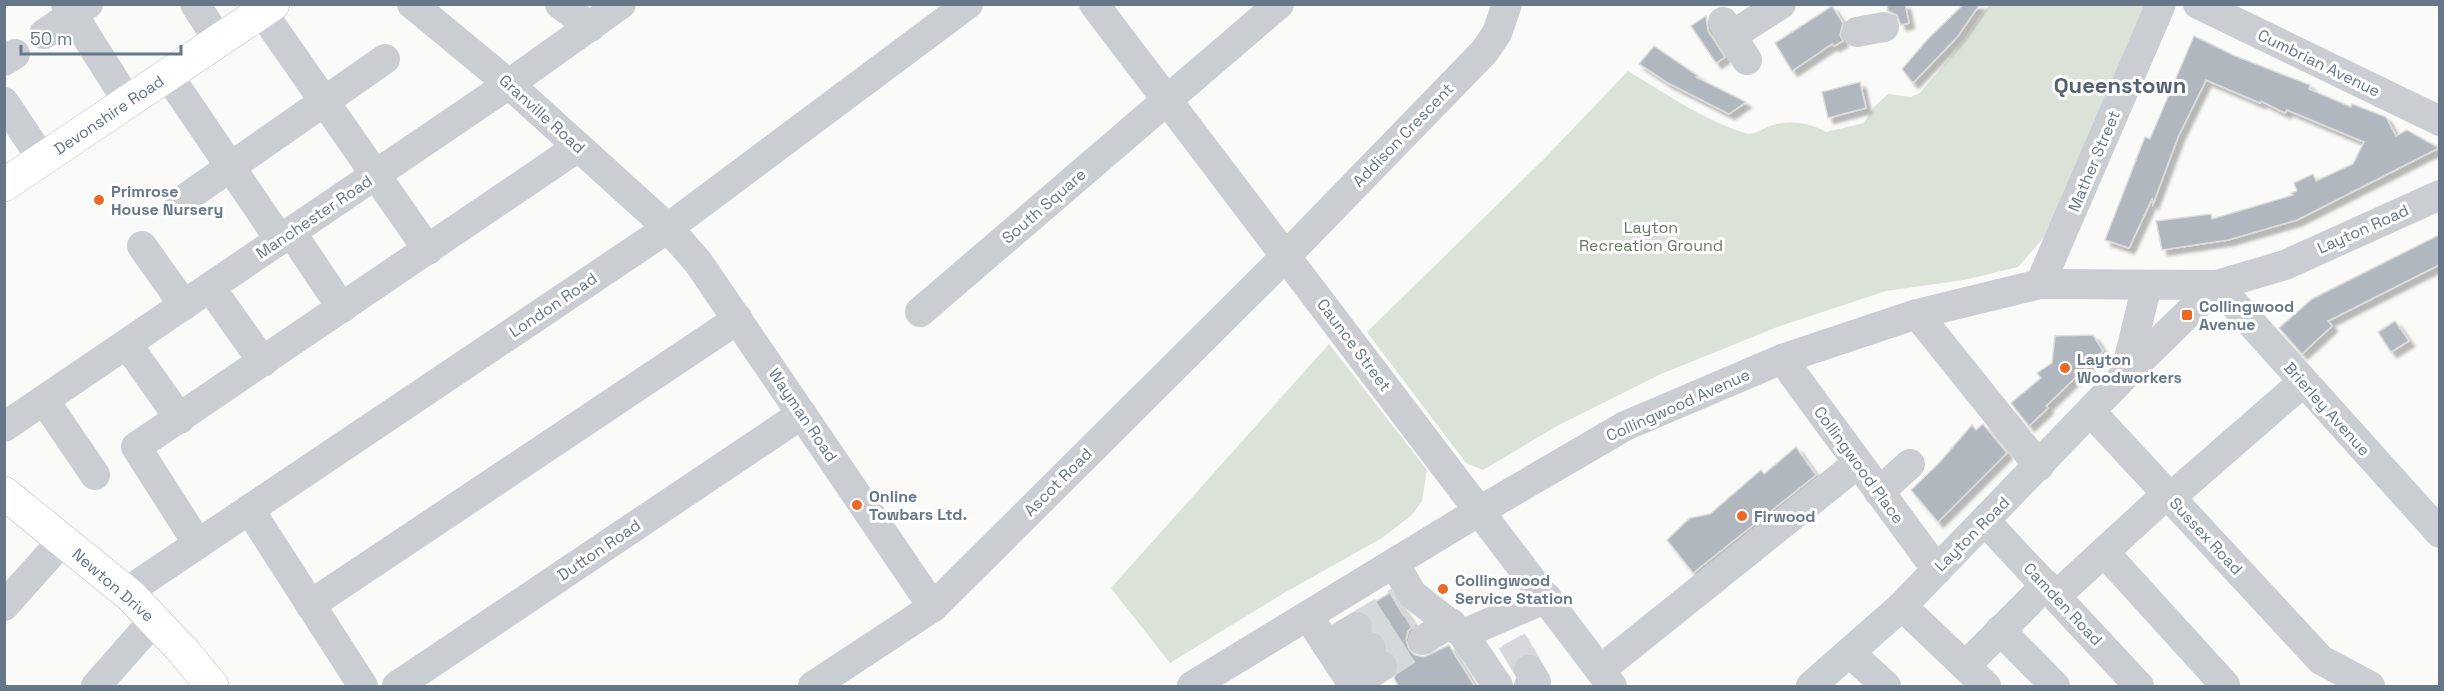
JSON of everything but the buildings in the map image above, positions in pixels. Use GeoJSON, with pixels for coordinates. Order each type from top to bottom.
{"type":"FeatureCollection","features":[{"type":"Feature","properties":{"kind":"main road","name":"Devonshire Road"},"geometry":{"type":"LineString","coordinates":[[4,185],[268,8]]}},
{"type":"Feature","properties":{"kind":"main road","name":"Newton Drive"},"geometry":{"type":"LineString","coordinates":[[4,493],[131,596],[154,619],[212,687]]}},
{"type":"Feature","properties":{"kind":"street"},"geometry":{"type":"LineString","coordinates":[[195,4],[219,41]]}},
{"type":"Feature","properties":{"kind":"street","name":"Granville Road"},"geometry":{"type":"LineString","coordinates":[[412,4],[509,84],[668,228]]}},
{"type":"Feature","properties":{"kind":"street"},"geometry":{"type":"LineString","coordinates":[[560,4],[590,27]]}},
{"type":"Feature","properties":{"kind":"street","name":"Manchester Road"},"geometry":{"type":"LineString","coordinates":[[4,427],[509,84],[621,4]]}},
{"type":"Feature","properties":{"kind":"street","name":"London Road"},"geometry":{"type":"LineString","coordinates":[[131,596],[140,583],[668,228],[968,4]]}},
{"type":"Feature","properties":{"kind":"street","name":"Caunce Street"},"geometry":{"type":"LineString","coordinates":[[1094,4],[1481,510],[1606,679]]}},
{"type":"Feature","properties":{"kind":"street","name":"South Square"},"geometry":{"type":"LineString","coordinates":[[920,312],[1279,4]]}},
{"type":"Feature","properties":{"kind":"street","name":"Addison Crescent"},"geometry":{"type":"LineString","coordinates":[[1286,255],[1484,52],[1497,33],[1507,4]]}},
{"type":"Feature","properties":{"kind":"street"},"geometry":{"type":"LineString","coordinates":[[1734,39],[1781,4]]}},
{"type":"Feature","properties":{"kind":"street","name":"Mather Street"},"geometry":{"type":"LineString","coordinates":[[2040,284],[2161,4]]}},
{"type":"Feature","properties":{"kind":"street","name":"Cumbrian Avenue"},"geometry":{"type":"LineString","coordinates":[[2198,4],[2439,121]]}},
{"type":"Feature","properties":{"kind":"street"},"geometry":{"type":"LineString","coordinates":[[44,34],[75,8],[128,102]]}},
{"type":"Feature","properties":{"kind":"street"},"geometry":{"type":"LineString","coordinates":[[268,8],[324,101],[428,250]]}},
{"type":"Feature","properties":{"kind":"street"},"geometry":{"type":"LineString","coordinates":[[180,202],[385,58]]}},
{"type":"Feature","properties":{"kind":"street"},"geometry":{"type":"LineString","coordinates":[[168,75],[230,166],[342,308]]}},
{"type":"Feature","properties":{"kind":"street"},"geometry":{"type":"LineString","coordinates":[[4,102],[42,159]]}},
{"type":"Feature","properties":{"kind":"street"},"geometry":{"type":"LineString","coordinates":[[198,544],[136,447],[578,147]]}},
{"type":"Feature","properties":{"kind":"street","name":"Layton Road"},"geometry":{"type":"LineString","coordinates":[[2147,285],[2217,285],[2285,265],[2439,195]]}},
{"type":"Feature","properties":{"kind":"street","name":"Wayman Road"},"geometry":{"type":"LineString","coordinates":[[668,228],[698,262],[738,319],[933,607]]}},
{"type":"Feature","properties":{"kind":"street"},"geometry":{"type":"LineString","coordinates":[[142,246],[184,305]]}},
{"type":"Feature","properties":{"kind":"street","name":"Ascot Road"},"geometry":{"type":"LineString","coordinates":[[813,687],[933,607],[1286,255]]}},
{"type":"Feature","properties":{"kind":"street","name":"Collingwood Avenue"},"geometry":{"type":"LineString","coordinates":[[1192,687],[1481,510],[1625,426],[1782,359],[1917,314],[2040,284],[2147,285]]}},
{"type":"Feature","properties":{"kind":"street"},"geometry":{"type":"LineString","coordinates":[[2126,375],[2147,285]]}},
{"type":"Feature","properties":{"kind":"street","name":"Layton Road"},"geometry":{"type":"LineString","coordinates":[[1811,687],[1902,606],[1986,522],[2126,375],[2217,285]]}},
{"type":"Feature","properties":{"kind":"street","name":"Brierley Avenue"},"geometry":{"type":"LineString","coordinates":[[2217,285],[2302,383],[2439,533]]}},
{"type":"Feature","properties":{"kind":"street"},"geometry":{"type":"LineString","coordinates":[[210,287],[262,362]]}},
{"type":"Feature","properties":{"kind":"street"},"geometry":{"type":"LineString","coordinates":[[1917,314],[2039,466]]}},
{"type":"Feature","properties":{"kind":"street"},"geometry":{"type":"LineString","coordinates":[[310,604],[738,319]]}},
{"type":"Feature","properties":{"kind":"street"},"geometry":{"type":"LineString","coordinates":[[127,344],[180,418]]}},
{"type":"Feature","properties":{"kind":"street","name":"Collingwood Place"},"geometry":{"type":"LineString","coordinates":[[1782,359],[1936,570]]}},
{"type":"Feature","properties":{"kind":"street"},"geometry":{"type":"LineString","coordinates":[[1965,666],[2000,630],[2104,552],[2302,383]]}},
{"type":"Feature","properties":{"kind":"street"},"geometry":{"type":"LineString","coordinates":[[44,400],[95,475]]}},
{"type":"Feature","properties":{"kind":"street","name":"Sussex Road"},"geometry":{"type":"LineString","coordinates":[[2091,412],[2320,660],[2370,687]]}},
{"type":"Feature","properties":{"kind":"street","name":"Dutton Road"},"geometry":{"type":"LineString","coordinates":[[397,687],[802,414]]}},
{"type":"Feature","properties":{"kind":"street"},"geometry":{"type":"LineString","coordinates":[[1606,679],[1857,464]]}},
{"type":"Feature","properties":{"kind":"street"},"geometry":{"type":"LineString","coordinates":[[1879,492],[1910,464]]}},
{"type":"Feature","properties":{"kind":"street"},"geometry":{"type":"LineString","coordinates":[[249,509],[363,687]]}},
{"type":"Feature","properties":{"kind":"street","name":"Camden Road"},"geometry":{"type":"LineString","coordinates":[[1986,522],[2139,687]]}},
{"type":"Feature","properties":{"kind":"street"},"geometry":{"type":"LineString","coordinates":[[7,599],[62,541]]}},
{"type":"Feature","properties":{"kind":"street"},"geometry":{"type":"LineString","coordinates":[[2104,552],[2225,685]]}},
{"type":"Feature","properties":{"kind":"street"},"geometry":{"type":"LineString","coordinates":[[1394,563],[1427,618],[1498,687]]}},
{"type":"Feature","properties":{"kind":"street"},"geometry":{"type":"LineString","coordinates":[[1427,618],[1506,630],[1547,598]]}},
{"type":"Feature","properties":{"kind":"street"},"geometry":{"type":"LineString","coordinates":[[1902,606],[1986,687]]}},
{"type":"Feature","properties":{"kind":"street"},"geometry":{"type":"LineString","coordinates":[[1308,615],[1343,670]]}},
{"type":"Feature","properties":{"kind":"street"},"geometry":{"type":"LineString","coordinates":[[96,687],[154,619]]}},
{"type":"Feature","properties":{"kind":"street"},"geometry":{"type":"LineString","coordinates":[[2000,630],[2055,687]]}},
{"type":"Feature","properties":{"kind":"street"},"geometry":{"type":"LineString","coordinates":[[1343,670],[1370,647],[1343,670]]}},
{"type":"Feature","properties":{"kind":"street"},"geometry":{"type":"LineString","coordinates":[[1850,653],[1886,687]]}},
{"type":"Feature","properties":{"kind":"green space","name":"Layton Recreation Ground"},"geometry":{"type":"Polygon","coordinates":[[[1989,5],[2148,5],[2046,235],[2018,267],[1964,280],[1886,291],[1777,327],[1661,374],[1557,426],[1483,470],[1466,463],[1367,332],[1544,159],[1628,71],[1698,113],[1742,132],[1754,133],[1780,123],[1800,123],[1826,132],[1864,123],[1874,107],[1888,94],[1911,97],[1920,93],[1964,41],[1989,5]]]}},
{"type":"Feature","properties":{"kind":"green space"},"geometry":{"type":"Polygon","coordinates":[[[1329,344],[1427,470],[1422,501],[1412,515],[1382,538],[1284,593],[1170,663],[1111,588],[1329,344]]]}},
{"type":"Feature","properties":{"kind":"tunnel"},"geometry":{"type":"LineString","coordinates":[[1357,627],[1400,601]]}},
{"type":"Feature","properties":{"kind":"tunnel"},"geometry":{"type":"LineString","coordinates":[[1370,647],[1412,621]]}},
{"type":"Feature","properties":{"kind":"tunnel"},"geometry":{"type":"LineString","coordinates":[[1382,666],[1423,640]]}},
{"type":"Feature","properties":{"kind":"tunnel"},"geometry":{"type":"LineString","coordinates":[[1512,641],[1529,670]]}},
{"type":"Feature","properties":{"kind":"place","name":"Primrose House Nursery"},"geometry":{"type":"Point","coordinates":[99,200]}},
{"type":"Feature","properties":{"kind":"place","name":"Collingwood Avenue"},"geometry":{"type":"Point","coordinates":[2187,315]}},
{"type":"Feature","properties":{"kind":"place","name":"Layton Woodworkers"},"geometry":{"type":"Point","coordinates":[2065,368]}},
{"type":"Feature","properties":{"kind":"place","name":"Online Towbars Ltd."},"geometry":{"type":"Point","coordinates":[857,505]}},
{"type":"Feature","properties":{"kind":"place","name":"Firwood"},"geometry":{"type":"Point","coordinates":[1742,516]}},
{"type":"Feature","properties":{"kind":"place","name":"Collingwood Service Station"},"geometry":{"type":"Point","coordinates":[1443,589]}},
{"type":"Feature","properties":{"kind":"district","name":"Queenstown"},"geometry":{"type":"Point","coordinates":[2120,85]}}]}
